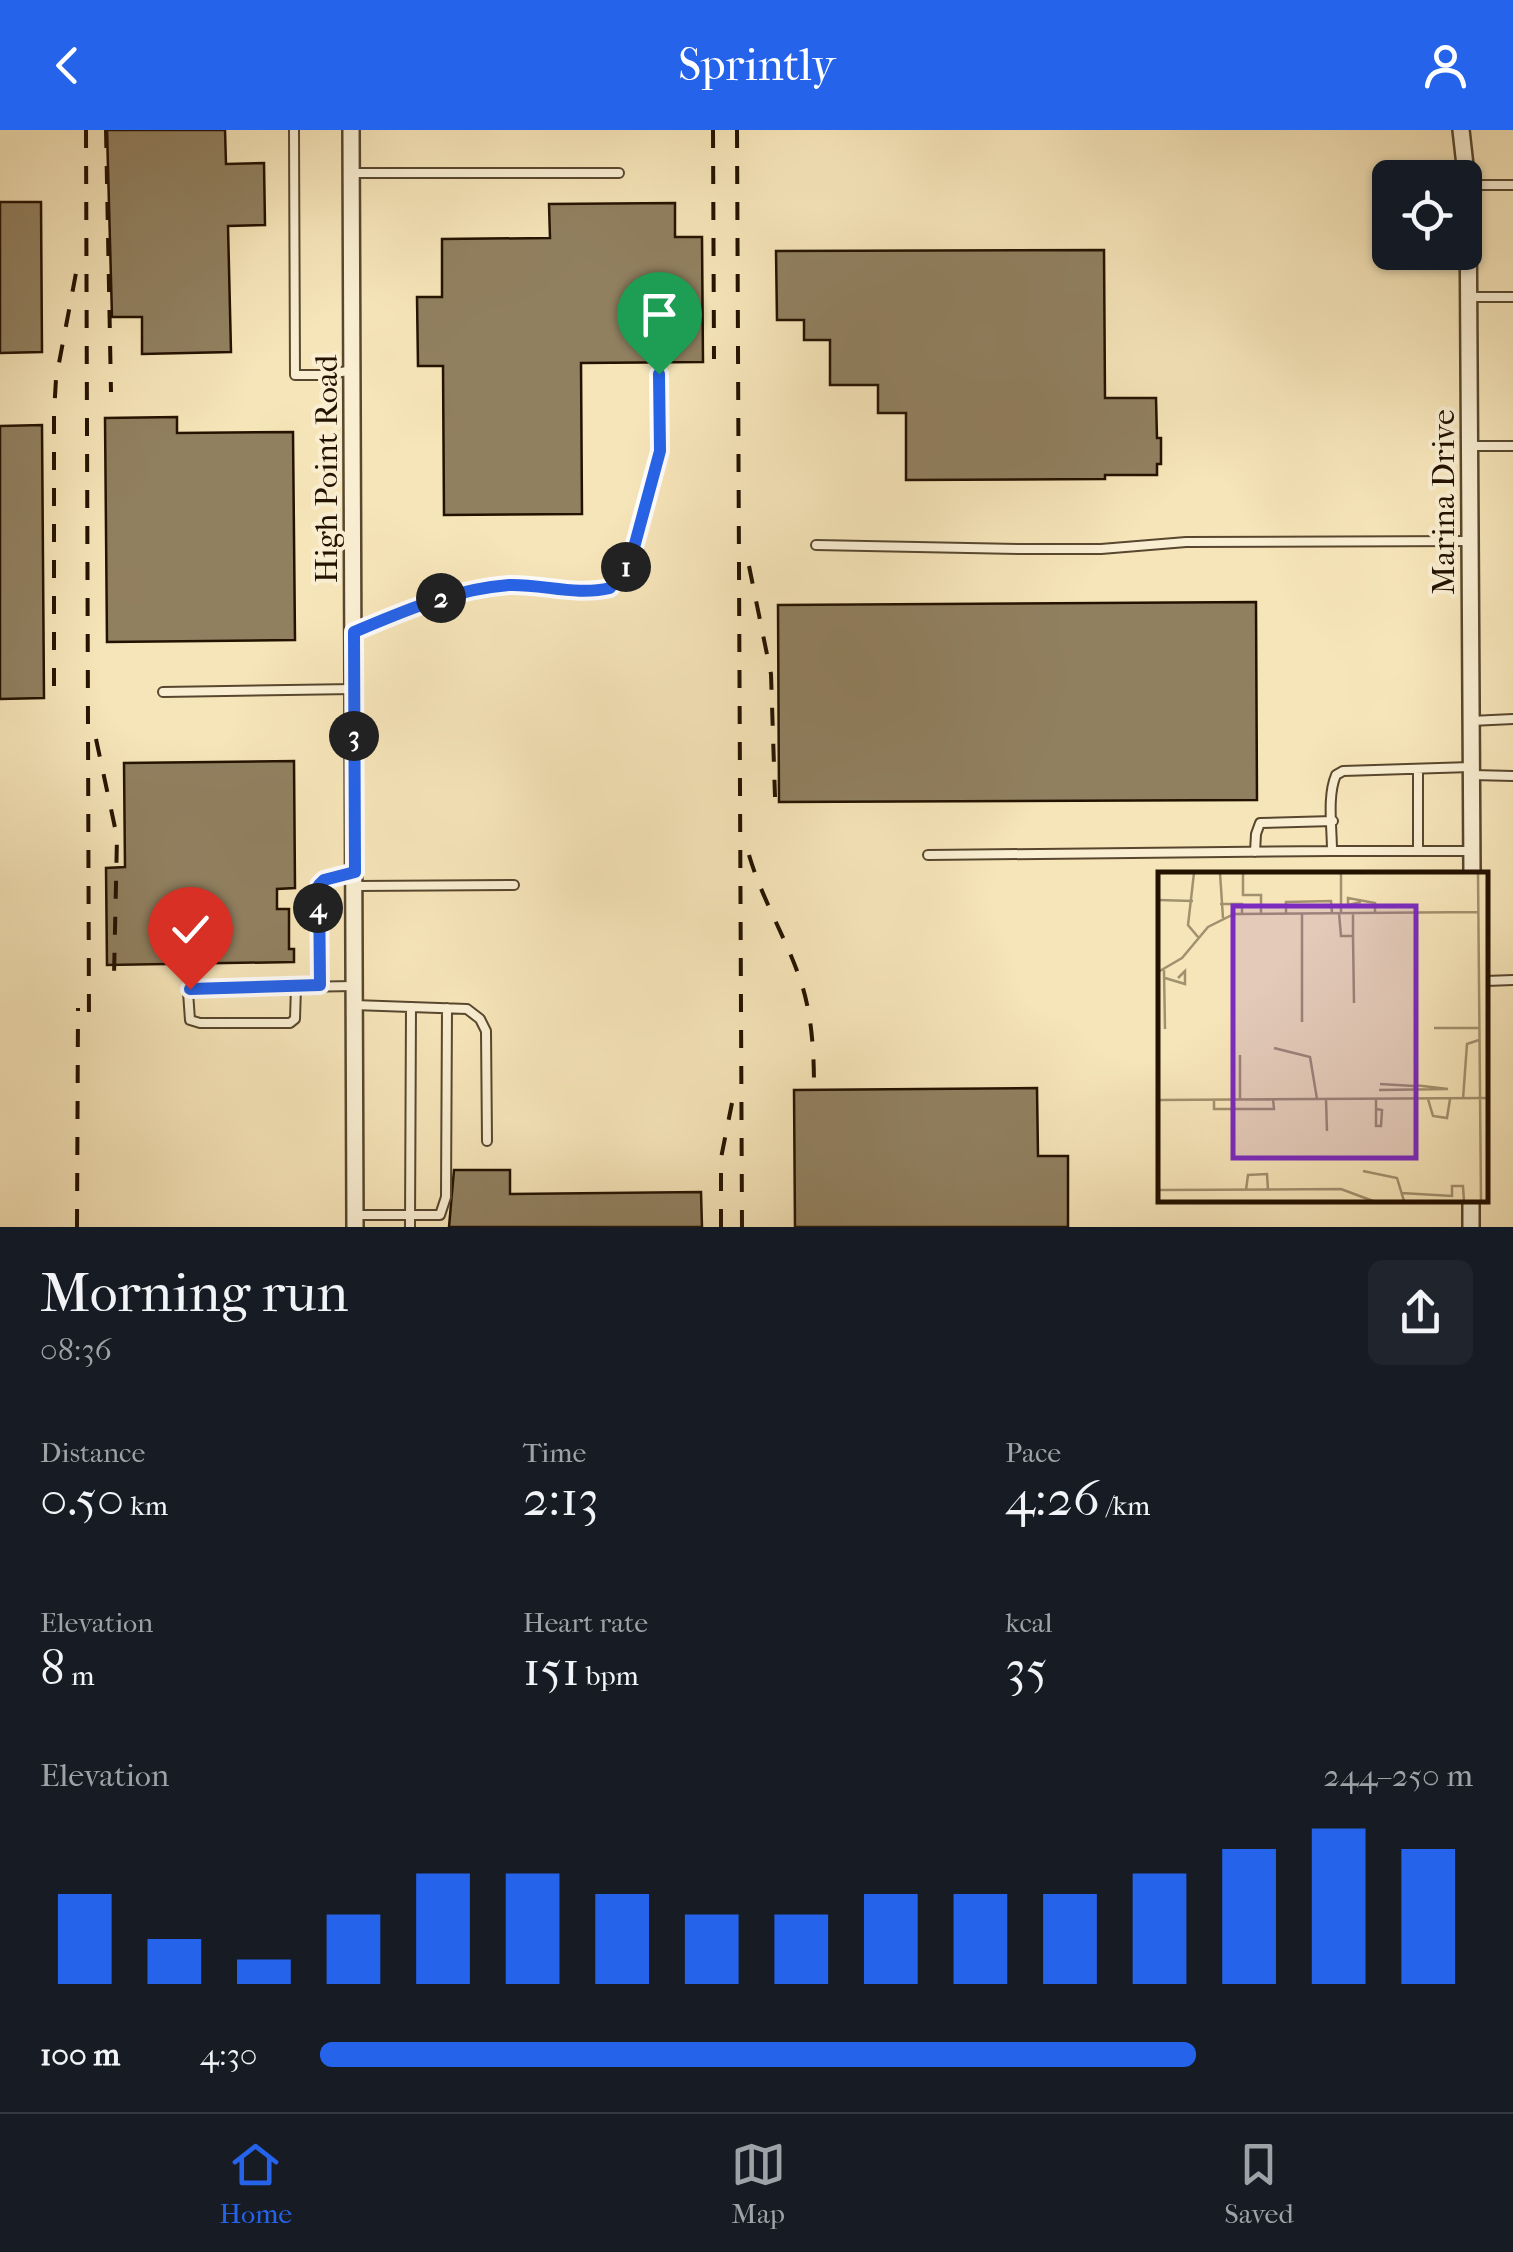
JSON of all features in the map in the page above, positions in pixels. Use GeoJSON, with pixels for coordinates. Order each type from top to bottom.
{"type":"FeatureCollection","features":[{"type":"Feature","properties":{"kind":"street","name":"High Point Road"},"geometry":{"type":"LineString","coordinates":[[351,130],[355,1221]]}},
{"type":"Feature","properties":{"kind":"street","name":"Marina Drive"},"geometry":{"type":"LineString","coordinates":[[1461,130],[1465,160]]}},
{"type":"Feature","properties":{"kind":"street","name":"Marina Drive"},"geometry":{"type":"LineString","coordinates":[[1469,270],[1472,872]]}},
{"type":"Feature","properties":{"kind":"lane"},"geometry":{"type":"LineString","coordinates":[[294,130],[295,375],[353,370]]}},
{"type":"Feature","properties":{"kind":"lane"},"geometry":{"type":"LineString","coordinates":[[351,173],[619,173]]}},
{"type":"Feature","properties":{"kind":"lane"},"geometry":{"type":"LineString","coordinates":[[1482,185],[1513,186]]}},
{"type":"Feature","properties":{"kind":"lane"},"geometry":{"type":"LineString","coordinates":[[1469,297],[1513,296]]}},
{"type":"Feature","properties":{"kind":"lane"},"geometry":{"type":"LineString","coordinates":[[354,632],[448,595],[474,590],[542,584],[576,592],[610,588],[632,555],[660,451],[659,374]]}},
{"type":"Feature","properties":{"kind":"lane"},"geometry":{"type":"LineString","coordinates":[[1470,446],[1513,446]]}},
{"type":"Feature","properties":{"kind":"lane"},"geometry":{"type":"LineString","coordinates":[[816,545],[1035,549],[1186,542],[1471,540]]}},
{"type":"Feature","properties":{"kind":"lane"},"geometry":{"type":"LineString","coordinates":[[163,692],[354,689]]}},
{"type":"Feature","properties":{"kind":"lane"},"geometry":{"type":"LineString","coordinates":[[1471,721],[1513,719]]}},
{"type":"Feature","properties":{"kind":"lane"},"geometry":{"type":"LineString","coordinates":[[1418,769],[1418,851]]}},
{"type":"Feature","properties":{"kind":"lane"},"geometry":{"type":"LineString","coordinates":[[1332,851],[1333,781],[1343,771],[1418,769],[1513,776]]}},
{"type":"Feature","properties":{"kind":"lane"},"geometry":{"type":"LineString","coordinates":[[1256,852],[1260,822],[1332,821]]}},
{"type":"Feature","properties":{"kind":"lane"},"geometry":{"type":"LineString","coordinates":[[928,855],[1472,851]]}},
{"type":"Feature","properties":{"kind":"lane"},"geometry":{"type":"LineString","coordinates":[[320,985],[319,885],[324,880],[514,885]]}},
{"type":"Feature","properties":{"kind":"lane"},"geometry":{"type":"LineString","coordinates":[[1488,981],[1513,980]]}},
{"type":"Feature","properties":{"kind":"lane"},"geometry":{"type":"LineString","coordinates":[[296,987],[295,1020],[290,1023],[190,1020],[190,989],[320,985],[354,986]]}},
{"type":"Feature","properties":{"kind":"lane"},"geometry":{"type":"LineString","coordinates":[[354,1005],[467,1009],[480,1018],[486,1031],[487,1142]]}},
{"type":"Feature","properties":{"kind":"lane"},"geometry":{"type":"LineString","coordinates":[[410,1227],[411,1007]]}},
{"type":"Feature","properties":{"kind":"lane"},"geometry":{"type":"LineString","coordinates":[[440,1227],[446,1196],[447,1008]]}},
{"type":"Feature","properties":{"kind":"lane"},"geometry":{"type":"LineString","coordinates":[[355,1221],[440,1215]]}},
{"type":"Feature","properties":{"kind":"building"},"geometry":{"type":"Polygon","coordinates":[[[107,130],[225,130],[226,164],[264,163],[265,225],[228,226],[231,352],[142,354],[142,317],[112,317],[107,130]]]}},
{"type":"Feature","properties":{"kind":"building"},"geometry":{"type":"Polygon","coordinates":[[[0,202],[41,202],[42,352],[0,353],[0,202]]]}},
{"type":"Feature","properties":{"kind":"building"},"geometry":{"type":"Polygon","coordinates":[[[675,203],[675,237],[702,237],[703,362],[581,363],[582,514],[444,515],[443,366],[418,366],[417,297],[442,297],[442,239],[550,238],[549,204],[675,203]]]}},
{"type":"Feature","properties":{"kind":"building"},"geometry":{"type":"Polygon","coordinates":[[[1104,250],[1105,398],[1156,398],[1157,438],[1161,438],[1157,475],[906,480],[906,413],[878,413],[878,385],[830,385],[830,340],[804,340],[804,320],[777,320],[776,251],[1104,250]]]}},
{"type":"Feature","properties":{"kind":"building"},"geometry":{"type":"Polygon","coordinates":[[[177,417],[177,433],[293,432],[295,640],[107,642],[105,418],[177,417]]]}},
{"type":"Feature","properties":{"kind":"building"},"geometry":{"type":"Polygon","coordinates":[[[42,425],[44,698],[0,699],[0,426],[42,425]]]}},
{"type":"Feature","properties":{"kind":"building"},"geometry":{"type":"Polygon","coordinates":[[[1256,602],[1257,800],[779,802],[778,605],[1256,602]]]}},
{"type":"Feature","properties":{"kind":"building"},"geometry":{"type":"Polygon","coordinates":[[[294,761],[295,888],[277,889],[277,909],[289,909],[289,949],[294,949],[294,962],[107,965],[106,868],[125,867],[124,763],[294,761]]]}},
{"type":"Feature","properties":{"kind":"building"},"geometry":{"type":"Polygon","coordinates":[[[1037,1088],[1038,1156],[1068,1156],[1068,1227],[795,1227],[794,1090],[1037,1088]]]}},
{"type":"Feature","properties":{"kind":"building"},"geometry":{"type":"Polygon","coordinates":[[[454,1170],[510,1170],[510,1194],[701,1192],[702,1227],[449,1227],[454,1170]]]}},
{"type":"Feature","properties":{"kind":"railway"},"geometry":{"type":"LineString","coordinates":[[86,130],[89,1024]]}},
{"type":"Feature","properties":{"kind":"railway"},"geometry":{"type":"LineString","coordinates":[[106,130],[111,392]]}},
{"type":"Feature","properties":{"kind":"railway"},"geometry":{"type":"LineString","coordinates":[[713,130],[714,359]]}},
{"type":"Feature","properties":{"kind":"railway"},"geometry":{"type":"LineString","coordinates":[[737,130],[742,1227]]}},
{"type":"Feature","properties":{"kind":"railway"},"geometry":{"type":"LineString","coordinates":[[54,686],[54,413],[56,379],[76,273]]}},
{"type":"Feature","properties":{"kind":"railway"},"geometry":{"type":"LineString","coordinates":[[749,566],[771,674],[775,797]]}},
{"type":"Feature","properties":{"kind":"railway"},"geometry":{"type":"LineString","coordinates":[[96,739],[117,837],[114,976]]}},
{"type":"Feature","properties":{"kind":"railway"},"geometry":{"type":"LineString","coordinates":[[749,855],[804,992],[812,1033],[814,1088]]}},
{"type":"Feature","properties":{"kind":"railway"},"geometry":{"type":"LineString","coordinates":[[77,1227],[78,1008]]}},
{"type":"Feature","properties":{"kind":"railway"},"geometry":{"type":"LineString","coordinates":[[721,1227],[721,1158],[732,1103]]}},
{"type":"Feature","properties":{"kind":"route"},"geometry":{"type":"LineString","coordinates":[[190,989],[320,985],[319,885],[324,880],[355,872],[354,632],[448,595],[474,590],[542,584],[576,592],[610,588],[632,555],[660,451],[659,374]]}}]}
